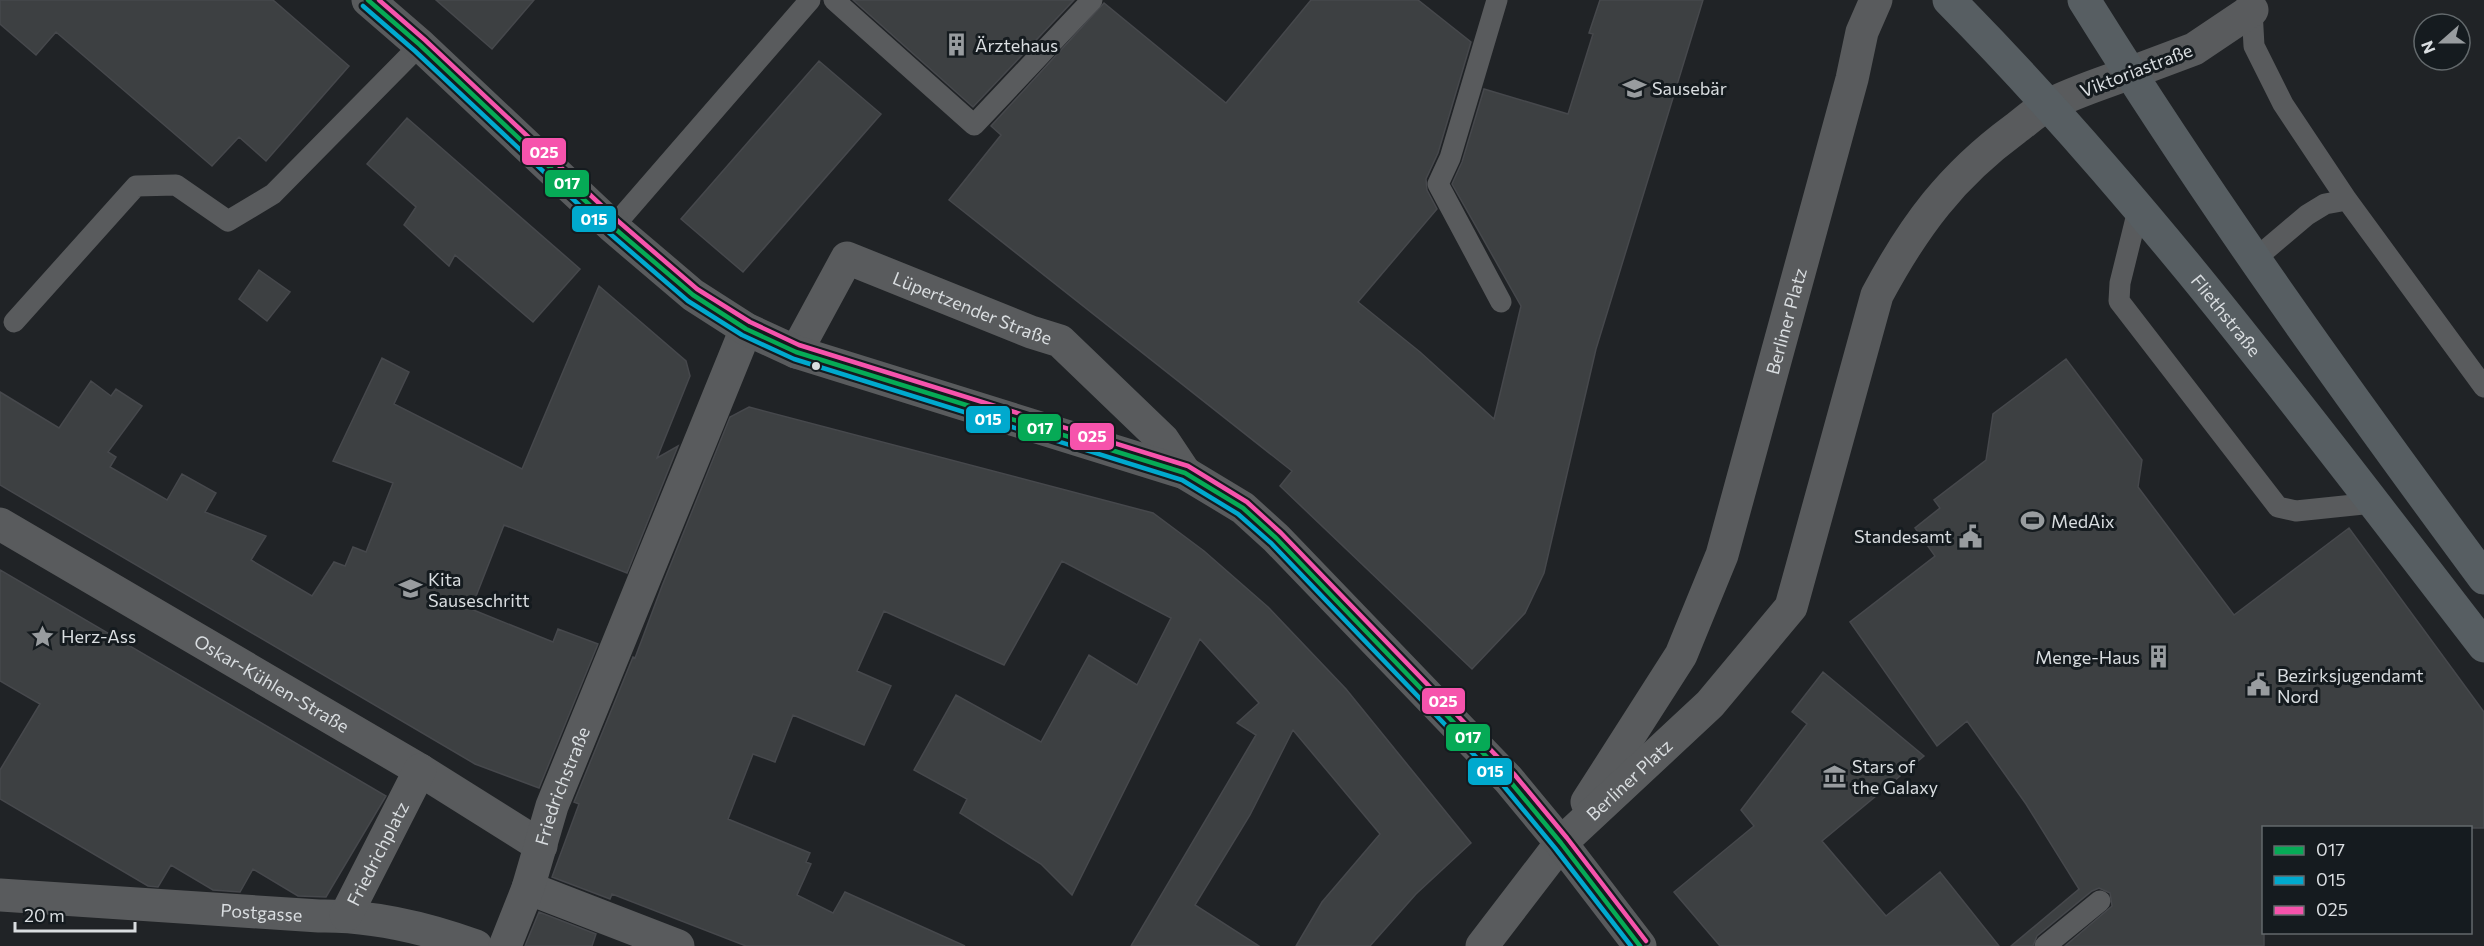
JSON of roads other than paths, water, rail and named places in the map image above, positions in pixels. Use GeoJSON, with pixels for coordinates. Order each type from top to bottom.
{"type":"FeatureCollection","features":[{"type":"Feature","properties":{"kind":"main road","name":"Fliethstraße"},"geometry":{"type":"LineString","coordinates":[[1949,0],[1994,45],[2139,206],[2484,646]]}},
{"type":"Feature","properties":{"kind":"main road"},"geometry":{"type":"LineString","coordinates":[[2085,0],[2130,73],[2255,259],[2389,449],[2484,578]]}},
{"type":"Feature","properties":{"kind":"street","name":"Lüpertzender Straße"},"geometry":{"type":"LineString","coordinates":[[368,0],[420,45],[613,227],[693,295],[746,329],[796,352],[1185,473],[1243,508],[1276,538],[1508,779],[1561,843],[1640,946]]}},
{"type":"Feature","properties":{"kind":"street","name":"Berliner Platz"},"geometry":{"type":"LineString","coordinates":[[1561,843],[1681,655],[1722,555],[1852,79],[1862,32],[1876,0]]}},
{"type":"Feature","properties":{"kind":"street","name":"Viktoriastraße"},"geometry":{"type":"LineString","coordinates":[[2047,105],[2194,49],[2249,5]]}},
{"type":"Feature","properties":{"kind":"street","name":"Berliner Platz"},"geometry":{"type":"LineString","coordinates":[[1561,843],[1710,704],[1791,607],[1877,296],[1901,250],[1930,209],[1991,147],[2047,105]]}},
{"type":"Feature","properties":{"kind":"street","name":"Lüpertzender Straße"},"geometry":{"type":"LineString","coordinates":[[796,352],[847,258],[1060,342],[1163,441],[1185,473]]}},
{"type":"Feature","properties":{"kind":"street","name":"Friedrichstraße"},"geometry":{"type":"LineString","coordinates":[[505,946],[528,888],[552,806],[746,329]]}},
{"type":"Feature","properties":{"kind":"street","name":"Oskar-Kühlen-Straße"},"geometry":{"type":"LineString","coordinates":[[0,524],[420,770],[541,846]]}},
{"type":"Feature","properties":{"kind":"street","name":"Friedrichplatz"},"geometry":{"type":"LineString","coordinates":[[420,770],[346,915],[440,933],[476,946]]}},
{"type":"Feature","properties":{"kind":"street"},"geometry":{"type":"LineString","coordinates":[[1482,946],[1561,843]]}},
{"type":"Feature","properties":{"kind":"street"},"geometry":{"type":"LineString","coordinates":[[528,888],[678,946]]}},
{"type":"Feature","properties":{"kind":"street","name":"Postgasse"},"geometry":{"type":"LineString","coordinates":[[0,896],[319,916],[346,915]]}},
{"type":"Feature","properties":{"kind":"lane"},"geometry":{"type":"LineString","coordinates":[[613,227],[810,0]]}},
{"type":"Feature","properties":{"kind":"lane"},"geometry":{"type":"LineString","coordinates":[[834,0],[974,125],[1092,0]]}},
{"type":"Feature","properties":{"kind":"lane"},"geometry":{"type":"LineString","coordinates":[[1497,0],[1449,158],[1438,184],[1501,302]]}},
{"type":"Feature","properties":{"kind":"lane"},"geometry":{"type":"LineString","coordinates":[[2249,5],[2254,46],[2283,104],[2347,200],[2484,387]]}},
{"type":"Feature","properties":{"kind":"lane"},"geometry":{"type":"LineString","coordinates":[[14,322],[136,186],[176,185],[228,221],[273,194],[420,45]]}},
{"type":"Feature","properties":{"kind":"lane"},"geometry":{"type":"LineString","coordinates":[[2255,259],[2307,215],[2325,204],[2347,200]]}},
{"type":"Feature","properties":{"kind":"lane"},"geometry":{"type":"LineString","coordinates":[[2139,206],[2120,283],[2119,301],[2278,507],[2295,511],[2373,503]]}},
{"type":"Feature","properties":{"kind":"lane"},"geometry":{"type":"LineString","coordinates":[[2045,946],[2100,901]]}},
{"type":"Feature","properties":{"kind":"place","name":"Ärztehaus"},"geometry":{"type":"Point","coordinates":[957,45]}},
{"type":"Feature","properties":{"kind":"place","name":"Sausebär"},"geometry":{"type":"Point","coordinates":[1634,88]}},
{"type":"Feature","properties":{"kind":"place","name":"MedAix"},"geometry":{"type":"Point","coordinates":[2033,521]}},
{"type":"Feature","properties":{"kind":"place","name":"Standesamt"},"geometry":{"type":"Point","coordinates":[1970,536]}},
{"type":"Feature","properties":{"kind":"place","name":"Kita Sauseschritt"},"geometry":{"type":"Point","coordinates":[410,589]}},
{"type":"Feature","properties":{"kind":"place","name":"Herz-Ass"},"geometry":{"type":"Point","coordinates":[43,636]}},
{"type":"Feature","properties":{"kind":"place","name":"Menge-Haus"},"geometry":{"type":"Point","coordinates":[2158,657]}},
{"type":"Feature","properties":{"kind":"place","name":"Bezirksjugendamt Nord"},"geometry":{"type":"Point","coordinates":[2259,685]}},
{"type":"Feature","properties":{"kind":"place","name":"Stars of the Galaxy"},"geometry":{"type":"Point","coordinates":[1834,776]}}]}
